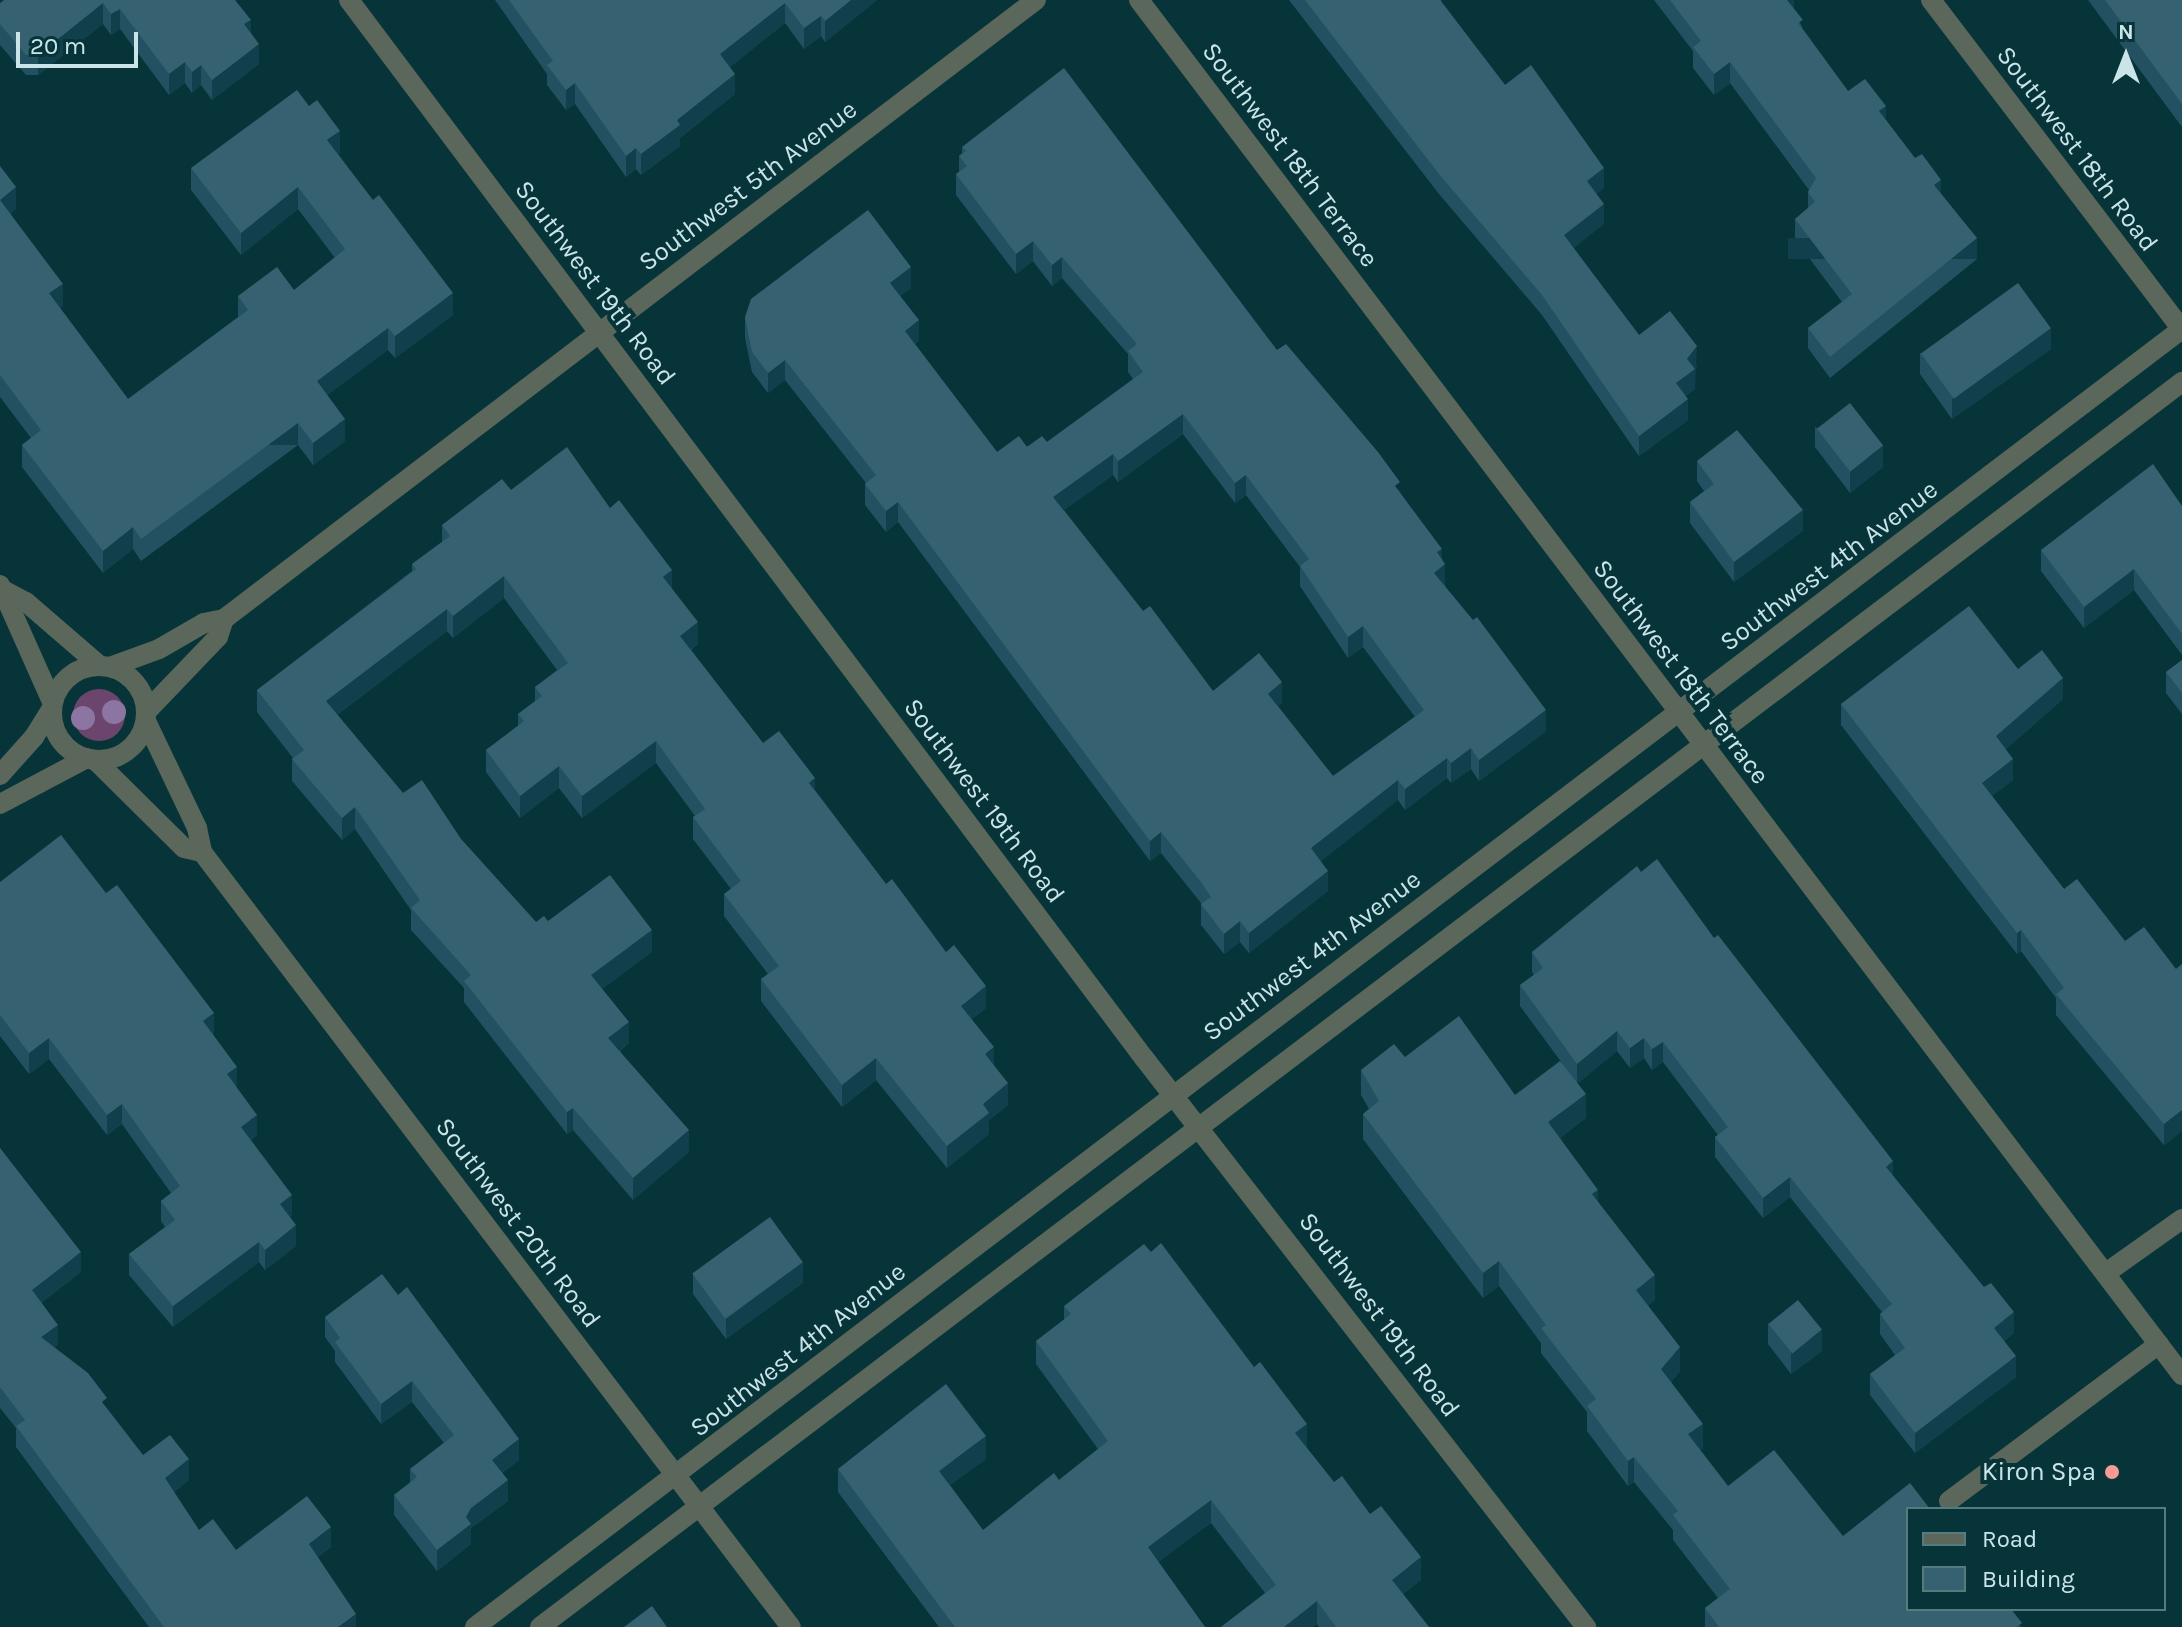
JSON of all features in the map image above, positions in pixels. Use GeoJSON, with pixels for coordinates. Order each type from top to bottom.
{"type":"FeatureCollection","features":[{"type":"Feature","properties":{"kind":"street","name":"Southwest 19th Road"},"geometry":{"type":"LineString","coordinates":[[349,0],[1173,1093],[1586,1627]]}},
{"type":"Feature","properties":{"kind":"street","name":"Southwest 5th Avenue"},"geometry":{"type":"LineString","coordinates":[[105,666],[224,619],[1036,0]]}},
{"type":"Feature","properties":{"kind":"street","name":"Southwest 18th Terrace"},"geometry":{"type":"LineString","coordinates":[[1139,0],[2182,1375]]}},
{"type":"Feature","properties":{"kind":"street","name":"Southwest 18th Road"},"geometry":{"type":"LineString","coordinates":[[1931,0],[2182,329]]}},
{"type":"Feature","properties":{"kind":"street","name":"Southwest 4th Avenue"},"geometry":{"type":"LineString","coordinates":[[475,1627],[677,1476],[1173,1093],[1679,713],[2182,329]]}},
{"type":"Feature","properties":{"kind":"street"},"geometry":{"type":"LineString","coordinates":[[540,1627],[1199,1124],[1705,746],[2182,382]]}},
{"type":"Feature","properties":{"kind":"street"},"geometry":{"type":"LineString","coordinates":[[0,804],[91,759],[122,754],[141,734],[146,716],[139,688],[105,666],[26,602],[2,588]]}},
{"type":"Feature","properties":{"kind":"street"},"geometry":{"type":"LineString","coordinates":[[2,588],[11,617],[52,705],[52,721],[64,745],[91,759]]}},
{"type":"Feature","properties":{"kind":"street","name":"Southwest 5th Avenue"},"geometry":{"type":"LineString","coordinates":[[146,716],[218,637],[224,619]]}},
{"type":"Feature","properties":{"kind":"street"},"geometry":{"type":"LineString","coordinates":[[0,775],[34,737],[69,675],[105,666]]}},
{"type":"Feature","properties":{"kind":"street","name":"Southwest 20th Road"},"geometry":{"type":"LineString","coordinates":[[146,716],[197,828],[202,852],[791,1627]]}},
{"type":"Feature","properties":{"kind":"street","name":"Southwest 20th Road"},"geometry":{"type":"LineString","coordinates":[[91,759],[184,848],[202,852]]}},
{"type":"Feature","properties":{"kind":"street"},"geometry":{"type":"LineString","coordinates":[[2106,1273],[2182,1219]]}},
{"type":"Feature","properties":{"kind":"street"},"geometry":{"type":"LineString","coordinates":[[1949,1501],[2159,1344]]}},
{"type":"Feature","properties":{"kind":"shaded area"},"geometry":{"type":"Polygon","coordinates":[[[99,689],[117,697],[125,715],[117,733],[99,741],[81,733],[73,715],[81,697],[99,689]]]}},
{"type":"Feature","properties":{"kind":"building"},"geometry":{"type":"Polygon","coordinates":[[[4,0],[235,0],[251,20],[244,24],[259,44],[212,80],[201,65],[192,72],[185,62],[169,74],[120,9],[111,14],[103,3],[38,55],[26,55],[0,24],[0,3],[4,0]]]}},
{"type":"Feature","properties":{"kind":"building"},"geometry":{"type":"Polygon","coordinates":[[[509,0],[851,0],[825,21],[821,16],[804,28],[785,3],[720,54],[735,74],[677,120],[680,125],[641,154],[636,148],[626,156],[575,83],[566,90],[547,65],[553,61],[509,0]]]}},
{"type":"Feature","properties":{"kind":"building"},"geometry":{"type":"Polygon","coordinates":[[[1305,0],[1440,0],[1505,85],[1531,65],[1604,168],[1587,181],[1604,204],[1564,235],[1639,335],[1670,311],[1697,346],[1687,359],[1695,369],[1676,383],[1688,399],[1639,436],[1542,295],[1439,174],[1305,0]]]}},
{"type":"Feature","properties":{"kind":"building"},"geometry":{"type":"Polygon","coordinates":[[[1670,0],[1787,0],[1803,20],[1798,23],[1848,91],[1865,79],[1886,106],[1879,111],[1915,158],[1922,154],[1941,180],[1934,185],[1977,238],[1830,357],[1808,328],[1852,294],[1795,219],[1815,202],[1808,192],[1816,178],[1730,62],[1714,74],[1693,47],[1701,41],[1670,0]]]}},
{"type":"Feature","properties":{"kind":"building"},"geometry":{"type":"Polygon","coordinates":[[[2105,0],[2182,0],[2182,104],[2105,0]]]}},
{"type":"Feature","properties":{"kind":"building"},"geometry":{"type":"Polygon","coordinates":[[[1064,68],[1277,350],[1286,344],[1378,452],[1400,482],[1395,486],[1442,549],[1437,552],[1445,564],[1434,573],[1473,620],[1477,617],[1546,710],[1479,760],[1471,748],[1451,763],[1447,758],[1405,789],[1398,780],[1311,848],[1328,871],[1249,933],[1240,921],[1224,934],[1201,904],[1211,897],[1201,882],[1161,832],[1150,841],[898,502],[886,511],[865,484],[876,475],[785,360],[768,373],[752,352],[745,317],[751,299],[868,210],[911,267],[890,283],[919,320],[905,331],[997,452],[1019,436],[1027,447],[1042,436],[1047,442],[1143,372],[1128,351],[1137,344],[1062,257],[1052,265],[1033,241],[1016,254],[956,174],[967,166],[959,156],[966,151],[962,147],[1064,68]],[[1183,414],[1118,461],[1113,454],[1053,497],[1143,611],[1150,606],[1213,691],[1259,653],[1282,682],[1268,694],[1333,776],[1424,710],[1363,626],[1348,637],[1300,566],[1309,559],[1246,475],[1235,483],[1183,414]]]}},
{"type":"Feature","properties":{"kind":"building"},"geometry":{"type":"Polygon","coordinates":[[[297,90],[309,106],[317,100],[340,131],[327,140],[373,200],[379,195],[453,293],[395,336],[388,328],[317,381],[345,419],[313,443],[298,423],[141,539],[133,527],[103,551],[22,445],[41,430],[0,375],[0,200],[63,284],[49,293],[128,399],[248,310],[238,296],[277,267],[294,290],[345,249],[298,187],[241,233],[191,168],[297,90]]]}},
{"type":"Feature","properties":{"kind":"building"},"geometry":{"type":"Polygon","coordinates":[[[0,166],[16,187],[0,200],[0,166]]]}},
{"type":"Feature","properties":{"kind":"building"},"geometry":{"type":"Polygon","coordinates":[[[2018,283],[2051,328],[1954,399],[1921,354],[2018,283]]]}},
{"type":"Feature","properties":{"kind":"building"},"geometry":{"type":"Polygon","coordinates":[[[1850,403],[1883,446],[1850,471],[1817,429],[1850,403]]]}},
{"type":"Feature","properties":{"kind":"building"},"geometry":{"type":"Polygon","coordinates":[[[1737,430],[1803,510],[1734,562],[1690,502],[1714,484],[1697,461],[1737,430]]]}},
{"type":"Feature","properties":{"kind":"building"},"geometry":{"type":"Polygon","coordinates":[[[567,447],[610,508],[619,500],[672,570],[663,577],[698,622],[680,636],[763,743],[779,731],[815,778],[809,783],[886,884],[892,879],[946,952],[954,945],[986,986],[961,1006],[994,1047],[985,1054],[1008,1083],[983,1104],[989,1113],[947,1146],[876,1058],[842,1085],[761,979],[779,966],[724,894],[741,881],[693,817],[705,809],[656,741],[582,796],[559,766],[520,796],[486,750],[524,721],[518,714],[542,696],[535,687],[568,663],[504,576],[453,616],[447,609],[326,701],[403,793],[422,780],[461,839],[536,922],[544,916],[548,921],[610,875],[652,930],[591,975],[629,1022],[608,1038],[689,1130],[633,1178],[573,1108],[567,1112],[464,981],[471,975],[411,908],[420,900],[355,807],[342,818],[292,759],[304,750],[257,690],[416,569],[412,564],[450,536],[442,525],[502,479],[511,490],[567,447]]]}},
{"type":"Feature","properties":{"kind":"building"},"geometry":{"type":"Polygon","coordinates":[[[2153,464],[2182,506],[2182,634],[2134,569],[2084,607],[2041,550],[2153,464]]]}},
{"type":"Feature","properties":{"kind":"building"},"geometry":{"type":"Polygon","coordinates":[[[1969,606],[2018,669],[2042,650],[2063,678],[1996,736],[2013,759],[1982,783],[2064,889],[2077,879],[2125,941],[2144,927],[2176,969],[2182,964],[2182,1110],[2164,1124],[2056,994],[2064,988],[2021,930],[2017,933],[1841,704],[1969,606]]]}},
{"type":"Feature","properties":{"kind":"building"},"geometry":{"type":"Polygon","coordinates":[[[2182,660],[2182,693],[2166,672],[2182,660]]]}},
{"type":"Feature","properties":{"kind":"building"},"geometry":{"type":"Polygon","coordinates":[[[61,835],[106,893],[117,885],[214,1013],[203,1021],[237,1067],[227,1074],[257,1115],[241,1127],[292,1195],[280,1204],[296,1225],[265,1250],[259,1242],[173,1306],[129,1254],[175,1220],[161,1201],[180,1186],[122,1104],[107,1115],[49,1038],[29,1053],[0,1015],[0,882],[61,835]]]}},
{"type":"Feature","properties":{"kind":"building"},"geometry":{"type":"Polygon","coordinates":[[[1657,859],[1714,938],[1718,935],[1893,1161],[1886,1167],[1984,1287],[1991,1283],[2014,1312],[1994,1328],[2016,1356],[1915,1433],[1870,1374],[1905,1348],[1880,1314],[1892,1304],[1790,1177],[1763,1198],[1715,1137],[1728,1127],[1663,1042],[1652,1049],[1644,1038],[1630,1048],[1617,1031],[1577,1064],[1520,985],[1543,968],[1532,952],[1637,866],[1641,872],[1657,859]]]}},
{"type":"Feature","properties":{"kind":"building"},"geometry":{"type":"Polygon","coordinates":[[[1459,1016],[1515,1095],[1560,1061],[1586,1094],[1548,1122],[1598,1190],[1592,1194],[1655,1275],[1636,1290],[1680,1347],[1661,1369],[1703,1424],[1688,1434],[1728,1486],[1774,1450],[1843,1536],[1910,1483],[1928,1507],[1906,1507],[1906,1611],[2013,1611],[2022,1623],[2017,1627],[1719,1627],[1705,1608],[1730,1589],[1673,1515],[1678,1511],[1634,1457],[1628,1461],[1587,1406],[1596,1399],[1541,1328],[1546,1325],[1499,1261],[1483,1273],[1363,1114],[1379,1101],[1361,1070],[1394,1044],[1405,1057],[1459,1016]]]}},
{"type":"Feature","properties":{"kind":"building"},"geometry":{"type":"Polygon","coordinates":[[[0,1148],[81,1252],[32,1290],[58,1325],[41,1337],[88,1373],[107,1398],[102,1402],[143,1455],[170,1435],[189,1459],[165,1478],[199,1530],[213,1519],[236,1550],[307,1496],[331,1527],[309,1544],[356,1614],[338,1627],[164,1627],[16,1426],[25,1420],[0,1387],[0,1148]]]}},
{"type":"Feature","properties":{"kind":"building"},"geometry":{"type":"Polygon","coordinates":[[[770,1217],[803,1262],[725,1319],[692,1273],[770,1217]]]}},
{"type":"Feature","properties":{"kind":"building"},"geometry":{"type":"Polygon","coordinates":[[[1161,1243],[1254,1367],[1260,1362],[1307,1424],[1295,1433],[1334,1482],[1342,1476],[1370,1514],[1381,1506],[1421,1557],[1392,1580],[1429,1627],[1336,1627],[1317,1601],[1284,1627],[1221,1627],[1276,1585],[1211,1500],[1148,1547],[1205,1627],[955,1627],[838,1469],[946,1384],[986,1436],[939,1471],[983,1530],[1054,1473],[1059,1480],[1108,1441],[1036,1341],[1071,1314],[1064,1306],[1144,1244],[1151,1252],[1161,1243]]]}},
{"type":"Feature","properties":{"kind":"building"},"geometry":{"type":"Polygon","coordinates":[[[382,1274],[398,1295],[407,1287],[519,1439],[492,1460],[508,1480],[471,1508],[466,1517],[471,1524],[437,1550],[394,1495],[417,1477],[410,1469],[454,1435],[412,1381],[381,1404],[335,1342],[340,1338],[325,1317],[382,1274]]]}},
{"type":"Feature","properties":{"kind":"building"},"geometry":{"type":"Polygon","coordinates":[[[1798,1300],[1822,1330],[1792,1353],[1768,1324],[1798,1300]]]}},
{"type":"Feature","properties":{"kind":"building"},"geometry":{"type":"Polygon","coordinates":[[[652,1606],[667,1627],[624,1627],[652,1606]]]}},
{"type":"Feature","properties":{"kind":"place","name":"Kiron Spa"},"geometry":{"type":"Point","coordinates":[2112,1472]}}]}
